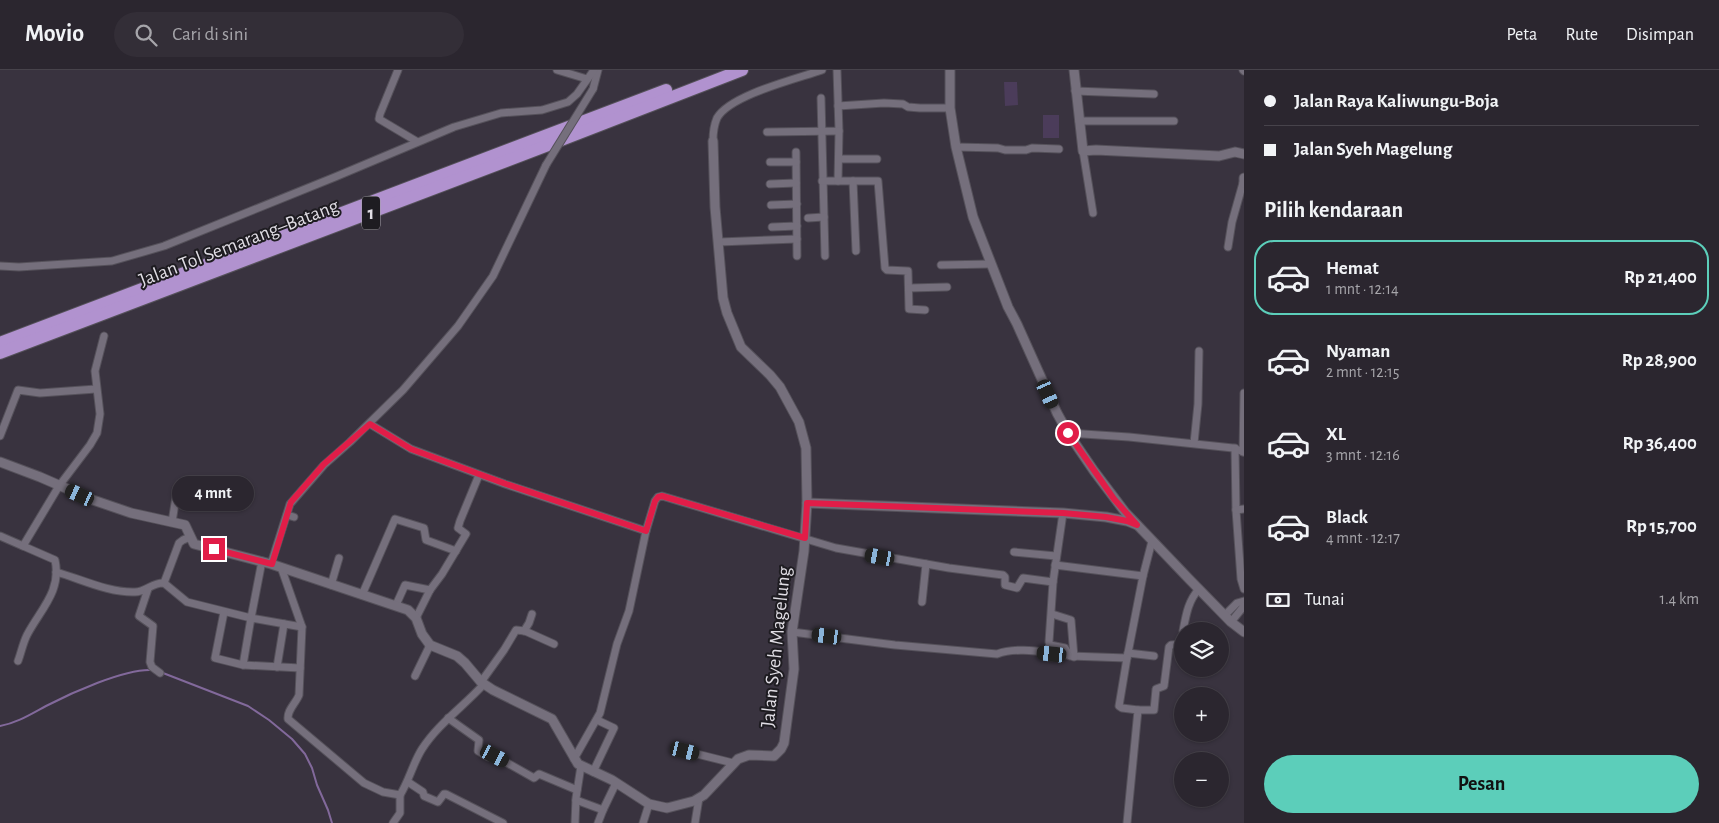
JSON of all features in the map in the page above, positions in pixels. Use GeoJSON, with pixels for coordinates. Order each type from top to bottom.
{"type":"FeatureCollection","features":[{"type":"Feature","properties":{"kind":"highway","name":"Jalan Tol Semarang–Batang"},"geometry":{"type":"LineString","coordinates":[[0,343],[718,70]]}},
{"type":"Feature","properties":{"kind":"highway","name":"Jalan Tol Semarang–Batang"},"geometry":{"type":"LineString","coordinates":[[0,353],[742,70]]}},
{"type":"Feature","properties":{"kind":"street"},"geometry":{"type":"LineString","coordinates":[[398,70],[379,119],[416,141]]}},
{"type":"Feature","properties":{"kind":"street"},"geometry":{"type":"LineString","coordinates":[[557,70],[587,80]]}},
{"type":"Feature","properties":{"kind":"street"},"geometry":{"type":"LineString","coordinates":[[0,266],[19,267],[101,262],[127,258],[164,246],[466,122],[508,112],[542,110],[568,102],[577,94],[594,70]]}},
{"type":"Feature","properties":{"kind":"street"},"geometry":{"type":"LineString","coordinates":[[272,564],[290,516],[291,502],[313,476],[370,424],[403,390],[448,339],[493,276],[546,165],[593,89],[598,70]]}},
{"type":"Feature","properties":{"kind":"street"},"geometry":{"type":"LineString","coordinates":[[713,141],[713,131],[718,118],[730,105],[748,95],[822,70]]}},
{"type":"Feature","properties":{"kind":"street"},"geometry":{"type":"LineString","coordinates":[[837,70],[838,181]]}},
{"type":"Feature","properties":{"kind":"street"},"geometry":{"type":"LineString","coordinates":[[950,70],[950,108],[956,147],[973,217],[1008,308],[1017,324],[1043,385],[1068,433],[1114,499],[1152,541],[1244,632]]}},
{"type":"Feature","properties":{"kind":"street"},"geometry":{"type":"LineString","coordinates":[[1074,70],[1075,91],[1093,213]]}},
{"type":"Feature","properties":{"kind":"street"},"geometry":{"type":"LineString","coordinates":[[1075,91],[1154,94]]}},
{"type":"Feature","properties":{"kind":"street"},"geometry":{"type":"LineString","coordinates":[[821,98],[825,256]]}},
{"type":"Feature","properties":{"kind":"street"},"geometry":{"type":"LineString","coordinates":[[838,106],[884,103],[903,104],[908,107],[920,108],[950,108]]}},
{"type":"Feature","properties":{"kind":"street"},"geometry":{"type":"LineString","coordinates":[[1079,121],[1174,121]]}},
{"type":"Feature","properties":{"kind":"street"},"geometry":{"type":"LineString","coordinates":[[767,132],[839,131]]}},
{"type":"Feature","properties":{"kind":"street","name":"Jalan Syeh Magelung"},"geometry":{"type":"LineString","coordinates":[[713,141],[715,207],[723,298],[728,316],[740,346],[770,375],[794,412],[802,432],[807,456],[805,538],[792,632],[794,669],[782,746],[774,756],[745,756],[733,763]]}},
{"type":"Feature","properties":{"kind":"street"},"geometry":{"type":"LineString","coordinates":[[956,147],[998,148],[1005,150],[1026,150],[1032,148],[1060,149]]}},
{"type":"Feature","properties":{"kind":"street"},"geometry":{"type":"LineString","coordinates":[[1083,151],[1219,156],[1235,152],[1244,154]]}},
{"type":"Feature","properties":{"kind":"street"},"geometry":{"type":"LineString","coordinates":[[796,152],[797,256]]}},
{"type":"Feature","properties":{"kind":"street"},"geometry":{"type":"LineString","coordinates":[[839,159],[877,159]]}},
{"type":"Feature","properties":{"kind":"street"},"geometry":{"type":"LineString","coordinates":[[770,162],[796,162]]}},
{"type":"Feature","properties":{"kind":"street"},"geometry":{"type":"LineString","coordinates":[[854,180],[856,251]]}},
{"type":"Feature","properties":{"kind":"street"},"geometry":{"type":"LineString","coordinates":[[822,181],[878,181],[885,268],[887,270],[907,270],[909,309],[925,310]]}},
{"type":"Feature","properties":{"kind":"street"},"geometry":{"type":"LineString","coordinates":[[1228,247],[1232,222],[1244,181]]}},
{"type":"Feature","properties":{"kind":"street"},"geometry":{"type":"LineString","coordinates":[[770,184],[796,183]]}},
{"type":"Feature","properties":{"kind":"street"},"geometry":{"type":"LineString","coordinates":[[770,205],[797,204]]}},
{"type":"Feature","properties":{"kind":"street"},"geometry":{"type":"LineString","coordinates":[[808,218],[824,217]]}},
{"type":"Feature","properties":{"kind":"street"},"geometry":{"type":"LineString","coordinates":[[772,227],[797,226]]}},
{"type":"Feature","properties":{"kind":"street"},"geometry":{"type":"LineString","coordinates":[[719,242],[797,239]]}},
{"type":"Feature","properties":{"kind":"street"},"geometry":{"type":"LineString","coordinates":[[941,265],[991,264]]}},
{"type":"Feature","properties":{"kind":"street"},"geometry":{"type":"LineString","coordinates":[[909,288],[947,287]]}},
{"type":"Feature","properties":{"kind":"street"},"geometry":{"type":"LineString","coordinates":[[23,546],[59,486],[97,433],[100,414],[94,371],[104,336]]}},
{"type":"Feature","properties":{"kind":"street"},"geometry":{"type":"LineString","coordinates":[[1194,443],[1198,404],[1199,351]]}},
{"type":"Feature","properties":{"kind":"street"},"geometry":{"type":"LineString","coordinates":[[0,436],[18,390],[40,394],[96,388]]}},
{"type":"Feature","properties":{"kind":"street"},"geometry":{"type":"LineString","coordinates":[[1068,433],[1194,443],[1235,448],[1243,452],[1244,394]]}},
{"type":"Feature","properties":{"kind":"street"},"geometry":{"type":"LineString","coordinates":[[370,424],[411,449],[479,475],[646,531]]}},
{"type":"Feature","properties":{"kind":"street"},"geometry":{"type":"LineString","coordinates":[[1235,448],[1242,548],[1241,579],[1244,589]]}},
{"type":"Feature","properties":{"kind":"street"},"geometry":{"type":"LineString","coordinates":[[0,462],[80,495],[124,510],[187,526],[194,544],[272,564],[408,610],[416,618],[422,634],[430,645],[454,654],[462,660],[482,683],[522,705],[552,718],[577,763],[579,784],[575,823]]}},
{"type":"Feature","properties":{"kind":"street"},"geometry":{"type":"LineString","coordinates":[[416,618],[430,590],[466,534],[458,528],[479,475]]}},
{"type":"Feature","properties":{"kind":"street"},"geometry":{"type":"LineString","coordinates":[[1236,480],[1244,481]]}},
{"type":"Feature","properties":{"kind":"street"},"geometry":{"type":"LineString","coordinates":[[577,763],[597,720],[629,611],[646,531],[658,497],[662,496],[836,548],[926,564],[1004,575],[1005,585],[1017,588],[1024,578],[1053,582]]}},
{"type":"Feature","properties":{"kind":"street"},"geometry":{"type":"LineString","coordinates":[[172,522],[176,497]]}},
{"type":"Feature","properties":{"kind":"street"},"geometry":{"type":"LineString","coordinates":[[807,503],[1063,513],[1114,518],[1137,525]]}},
{"type":"Feature","properties":{"kind":"street"},"geometry":{"type":"LineString","coordinates":[[1063,513],[1053,582],[1049,644],[1065,648],[1071,656]]}},
{"type":"Feature","properties":{"kind":"street"},"geometry":{"type":"LineString","coordinates":[[362,595],[395,519],[424,528],[426,540],[456,551]]}},
{"type":"Feature","properties":{"kind":"street"},"geometry":{"type":"LineString","coordinates":[[0,536],[53,558],[56,562],[54,590],[28,633],[18,662]]}},
{"type":"Feature","properties":{"kind":"street"},"geometry":{"type":"LineString","coordinates":[[164,583],[180,543],[182,540],[190,537]]}},
{"type":"Feature","properties":{"kind":"street"},"geometry":{"type":"LineString","coordinates":[[1152,541],[1127,656],[1120,706],[1122,708],[1154,710],[1156,689],[1164,686],[1169,647],[1174,645]]}},
{"type":"Feature","properties":{"kind":"street"},"geometry":{"type":"LineString","coordinates":[[1014,552],[1056,556]]}},
{"type":"Feature","properties":{"kind":"street"},"geometry":{"type":"LineString","coordinates":[[331,585],[340,558]]}},
{"type":"Feature","properties":{"kind":"street"},"geometry":{"type":"LineString","coordinates":[[243,665],[262,561]]}},
{"type":"Feature","properties":{"kind":"street"},"geometry":{"type":"LineString","coordinates":[[922,602],[926,564]]}},
{"type":"Feature","properties":{"kind":"street"},"geometry":{"type":"LineString","coordinates":[[1055,565],[1143,576]]}},
{"type":"Feature","properties":{"kind":"street"},"geometry":{"type":"LineString","coordinates":[[281,568],[302,627],[299,694],[296,703],[289,712],[288,719],[364,783],[383,792],[400,795]]}},
{"type":"Feature","properties":{"kind":"street"},"geometry":{"type":"LineString","coordinates":[[56,572],[119,591],[140,592],[156,584],[164,583],[187,602],[251,618],[302,627]]}},
{"type":"Feature","properties":{"kind":"street"},"geometry":{"type":"LineString","coordinates":[[396,605],[405,585],[430,590]]}},
{"type":"Feature","properties":{"kind":"street"},"geometry":{"type":"LineString","coordinates":[[148,589],[139,616],[153,626],[150,662],[158,671]]}},
{"type":"Feature","properties":{"kind":"street"},"geometry":{"type":"LineString","coordinates":[[1185,622],[1187,608],[1192,597],[1199,589]]}},
{"type":"Feature","properties":{"kind":"street"},"geometry":{"type":"LineString","coordinates":[[1225,615],[1237,603],[1244,601]]}},
{"type":"Feature","properties":{"kind":"street"},"geometry":{"type":"LineString","coordinates":[[1232,622],[1244,606]]}},
{"type":"Feature","properties":{"kind":"street"},"geometry":{"type":"LineString","coordinates":[[224,612],[215,658],[243,665],[300,668]]}},
{"type":"Feature","properties":{"kind":"street"},"geometry":{"type":"LineString","coordinates":[[524,631],[532,614]]}},
{"type":"Feature","properties":{"kind":"street"},"geometry":{"type":"LineString","coordinates":[[1052,614],[1071,620],[1071,656]]}},
{"type":"Feature","properties":{"kind":"street"},"geometry":{"type":"LineString","coordinates":[[277,667],[284,624]]}},
{"type":"Feature","properties":{"kind":"street"},"geometry":{"type":"LineString","coordinates":[[393,823],[400,813],[400,795],[408,782],[421,751],[448,718],[482,683],[515,630],[524,631],[554,644]]}},
{"type":"Feature","properties":{"kind":"street"},"geometry":{"type":"LineString","coordinates":[[792,632],[895,645],[997,654],[1006,650],[1022,650],[1071,656],[1154,656]]}},
{"type":"Feature","properties":{"kind":"street"},"geometry":{"type":"LineString","coordinates":[[415,676],[430,645]]}},
{"type":"Feature","properties":{"kind":"street"},"geometry":{"type":"LineString","coordinates":[[1127,823],[1138,710]]}},
{"type":"Feature","properties":{"kind":"street"},"geometry":{"type":"LineString","coordinates":[[448,718],[478,740],[478,751],[482,754],[488,757],[490,755],[495,756],[534,778],[539,774],[577,790]]}},
{"type":"Feature","properties":{"kind":"street"},"geometry":{"type":"LineString","coordinates":[[593,772],[614,729],[597,720]]}},
{"type":"Feature","properties":{"kind":"street"},"geometry":{"type":"LineString","coordinates":[[577,763],[616,783],[649,804],[667,808],[686,804],[704,795],[733,763],[685,751]]}},
{"type":"Feature","properties":{"kind":"street"},"geometry":{"type":"LineString","coordinates":[[408,782],[423,792],[424,796],[435,801],[438,802],[446,794],[502,823]]}},
{"type":"Feature","properties":{"kind":"street"},"geometry":{"type":"LineString","coordinates":[[598,823],[616,783]]}},
{"type":"Feature","properties":{"kind":"street"},"geometry":{"type":"LineString","coordinates":[[695,823],[699,798]]}},
{"type":"Feature","properties":{"kind":"street"},"geometry":{"type":"LineString","coordinates":[[576,800],[603,810]]}},
{"type":"Feature","properties":{"kind":"street"},"geometry":{"type":"LineString","coordinates":[[643,823],[649,804]]}},
{"type":"Feature","properties":{"kind":"shaded area"},"geometry":{"type":"Polygon","coordinates":[[[1004,82],[1017,82],[1018,105],[1005,106],[1004,82]]]}},
{"type":"Feature","properties":{"kind":"shaded area"},"geometry":{"type":"Polygon","coordinates":[[[1043,115],[1059,115],[1059,138],[1043,138],[1043,115]]]}},
{"type":"Feature","properties":{"kind":"waterway"},"geometry":{"type":"LineString","coordinates":[[0,726],[18,720],[98,683],[127,673],[151,670]]}},
{"type":"Feature","properties":{"kind":"waterway"},"geometry":{"type":"LineString","coordinates":[[163,673],[248,706],[292,739],[305,754],[312,768],[332,823]]}},
{"type":"Feature","properties":{"kind":"route"},"geometry":{"type":"LineString","coordinates":[[214,549],[272,564],[291,502],[324,464],[336,456],[370,424],[411,449],[506,484],[646,531],[655,501],[658,497],[662,496],[805,538],[807,503],[1063,513],[1106,517],[1137,525],[1114,499],[1068,433]]}}]}
